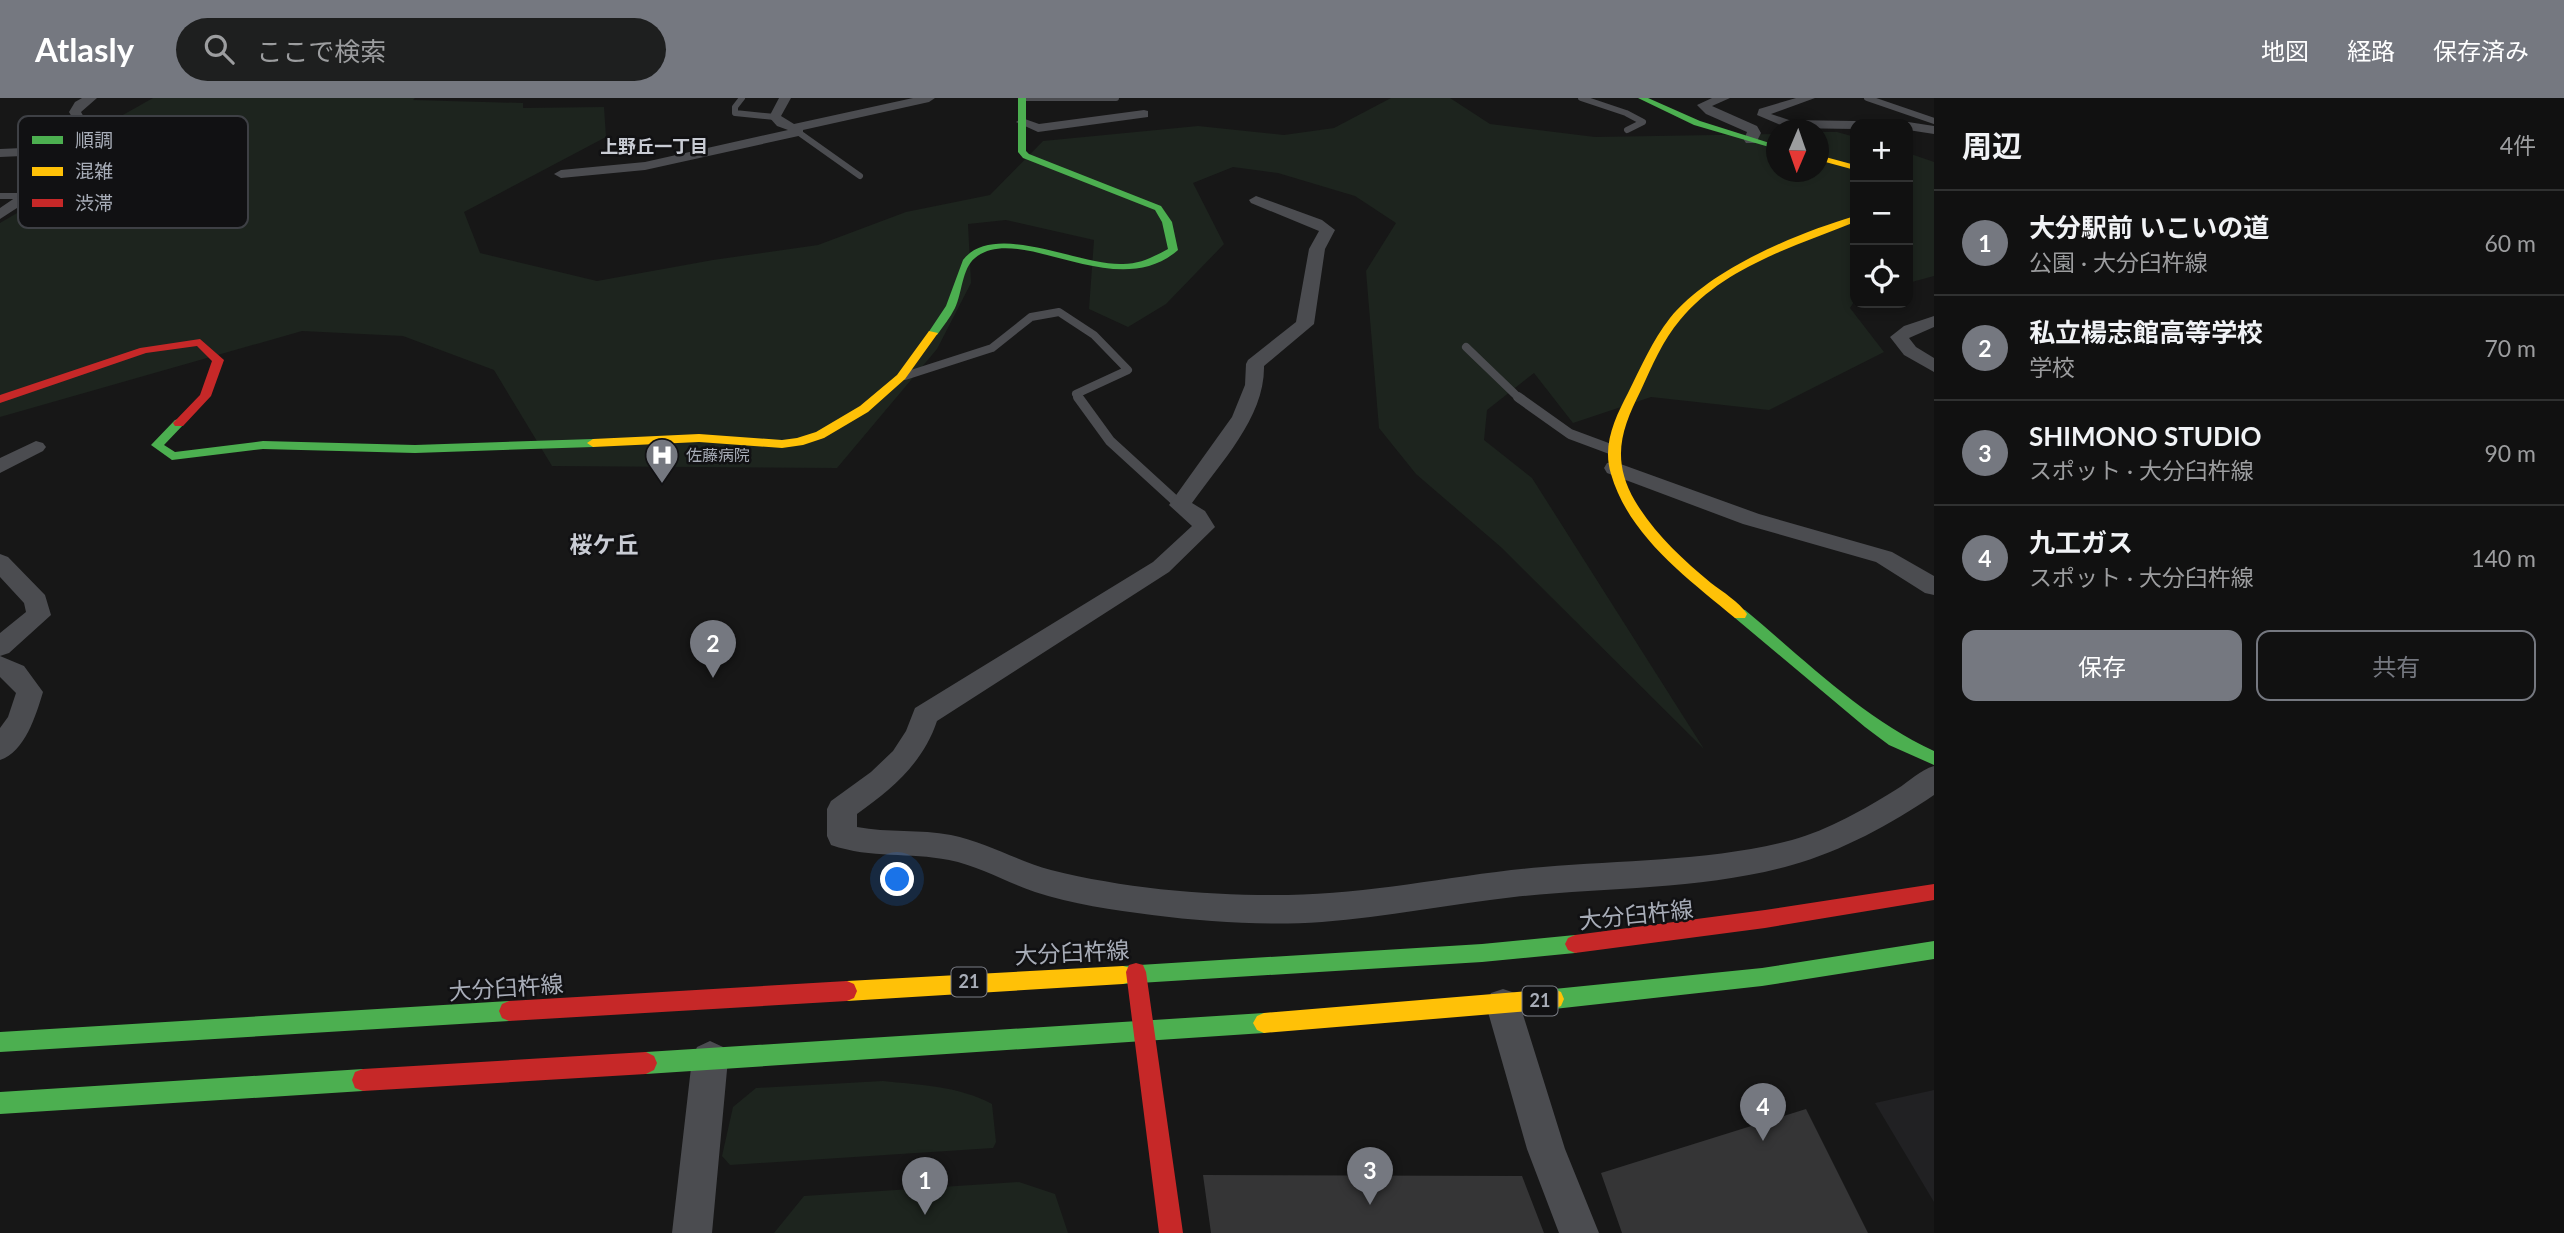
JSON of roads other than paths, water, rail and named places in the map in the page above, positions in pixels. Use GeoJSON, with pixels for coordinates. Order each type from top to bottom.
{"type":"FeatureCollection","features":[{"type":"Feature","properties":{"kind":"street"},"geometry":{"type":"LineString","coordinates":[[78,116],[75,111],[79,105],[91,98]]}},
{"type":"Feature","properties":{"kind":"street"},"geometry":{"type":"LineString","coordinates":[[785,98],[775,117],[796,130]]}},
{"type":"Feature","properties":{"kind":"street"},"geometry":{"type":"LineString","coordinates":[[561,174],[645,166],[929,98]]}},
{"type":"Feature","properties":{"kind":"street"},"geometry":{"type":"LineString","coordinates":[[0,399],[144,350],[200,342],[218,360],[205,396],[157,445],[172,456],[263,445],[428,448],[699,438],[782,444],[820,435],[864,409],[901,377],[950,308],[962,273],[969,257],[974,253],[1014,245],[1102,265],[1135,267],[1161,262],[1173,250],[1170,227],[1165,215],[1158,208],[1026,156],[1022,152],[1022,98]]}},
{"type":"Feature","properties":{"kind":"street"},"geometry":{"type":"LineString","coordinates":[[1642,98],[1685,119],[1766,144]]}},
{"type":"Feature","properties":{"kind":"street"},"geometry":{"type":"LineString","coordinates":[[1724,98],[1703,105],[1710,111],[1752,129],[1755,133],[1751,140]]}},
{"type":"Feature","properties":{"kind":"street"},"geometry":{"type":"LineString","coordinates":[[1809,98],[1770,108],[1763,112],[1763,115],[1788,124],[1850,125]]}},
{"type":"Feature","properties":{"kind":"street"},"geometry":{"type":"LineString","coordinates":[[1022,122],[1038,128],[1144,114]]}},
{"type":"Feature","properties":{"kind":"street"},"geometry":{"type":"LineString","coordinates":[[1913,127],[1934,130]]}},
{"type":"Feature","properties":{"kind":"street"},"geometry":{"type":"LineString","coordinates":[[0,153],[18,152]]}},
{"type":"Feature","properties":{"kind":"street"},"geometry":{"type":"LineString","coordinates":[[1829,160],[1850,167]]}},
{"type":"Feature","properties":{"kind":"street"},"geometry":{"type":"LineString","coordinates":[[1256,200],[1317,223],[1327,230],[1317,248],[1305,324],[1255,364],[1255,385],[1242,417],[1180,505],[1197,516],[1203,527],[1161,568],[925,715],[919,737],[889,775],[842,809],[842,836],[882,843],[950,847],[1048,882],[1115,895],[1257,909],[1312,909],[1381,903],[1513,884],[1687,869],[1792,852],[1817,844],[1910,796],[1928,785],[1934,777]]}},
{"type":"Feature","properties":{"kind":"street"},"geometry":{"type":"LineString","coordinates":[[0,215],[18,203]]}},
{"type":"Feature","properties":{"kind":"street"},"geometry":{"type":"LineString","coordinates":[[1850,221],[1737,270],[1694,299],[1675,319],[1623,412],[1615,434],[1614,459],[1624,493],[1635,510],[1678,559],[1871,723],[1895,740],[1934,758]]}},
{"type":"Feature","properties":{"kind":"street"},"geometry":{"type":"LineString","coordinates":[[1934,321],[1899,337],[1910,351],[1934,366]]}},
{"type":"Feature","properties":{"kind":"street"},"geometry":{"type":"LineString","coordinates":[[0,467],[36,447]]}},
{"type":"Feature","properties":{"kind":"street"},"geometry":{"type":"LineString","coordinates":[[1614,459],[1751,519],[1884,556],[1934,587]]}},
{"type":"Feature","properties":{"kind":"street"},"geometry":{"type":"LineString","coordinates":[[0,562],[36,601],[39,615],[0,647]]}},
{"type":"Feature","properties":{"kind":"street"},"geometry":{"type":"LineString","coordinates":[[0,665],[15,673],[30,692],[21,720],[0,748]]}},
{"type":"Feature","properties":{"kind":"street","name":"大分臼杵線"},"geometry":{"type":"LineString","coordinates":[[0,1042],[1482,953],[1629,940],[1934,892]]}},
{"type":"Feature","properties":{"kind":"street","name":"21"},"geometry":{"type":"LineString","coordinates":[[0,1103],[1144,1031],[1503,1005],[1762,977],[1934,950]]}},
{"type":"Feature","properties":{"kind":"street"},"geometry":{"type":"LineString","coordinates":[[1136,972],[1171,1233]]}},
{"type":"Feature","properties":{"kind":"street"},"geometry":{"type":"LineString","coordinates":[[1503,1005],[1546,1149],[1579,1233]]}},
{"type":"Feature","properties":{"kind":"street"},"geometry":{"type":"LineString","coordinates":[[692,1233],[710,1059]]}},
{"type":"Feature","properties":{"kind":"lane"},"geometry":{"type":"LineString","coordinates":[[742,98],[735,107],[735,113],[775,117]]}},
{"type":"Feature","properties":{"kind":"lane"},"geometry":{"type":"LineString","coordinates":[[1022,98],[1116,98]]}},
{"type":"Feature","properties":{"kind":"lane"},"geometry":{"type":"LineString","coordinates":[[1581,98],[1626,113],[1643,122],[1627,130]]}},
{"type":"Feature","properties":{"kind":"lane"},"geometry":{"type":"LineString","coordinates":[[1867,98],[1934,121]]}},
{"type":"Feature","properties":{"kind":"lane"},"geometry":{"type":"LineString","coordinates":[[796,130],[860,176]]}},
{"type":"Feature","properties":{"kind":"lane"},"geometry":{"type":"LineString","coordinates":[[0,196],[18,195]]}},
{"type":"Feature","properties":{"kind":"lane"},"geometry":{"type":"LineString","coordinates":[[901,377],[992,348],[1031,317],[1059,312],[1094,335],[1128,370],[1076,394],[1092,422],[1118,451],[1180,505]]}},
{"type":"Feature","properties":{"kind":"lane"},"geometry":{"type":"LineString","coordinates":[[1466,347],[1518,398],[1553,425],[1614,459]]}},
{"type":"Feature","properties":{"kind":"place","name":"佐藤病院"},"geometry":{"type":"Point","coordinates":[662,485]}},
{"type":"Feature","properties":{"kind":"place","name":"私立楊志館高等学校"},"geometry":{"type":"Point","coordinates":[713,678]}},
{"type":"Feature","properties":{"kind":"place","name":"九工ガス"},"geometry":{"type":"Point","coordinates":[1763,1141]}},
{"type":"Feature","properties":{"kind":"place","name":"SHIMONO STUDIO"},"geometry":{"type":"Point","coordinates":[1370,1205]}},
{"type":"Feature","properties":{"kind":"place","name":"大分駅前 いこいの道"},"geometry":{"type":"Point","coordinates":[925,1215]}},
{"type":"Feature","properties":{"kind":"district","name":"上野丘一丁目"},"geometry":{"type":"Point","coordinates":[654,147]}},
{"type":"Feature","properties":{"kind":"district","name":"桜ケ丘"},"geometry":{"type":"Point","coordinates":[604,545]}}]}
